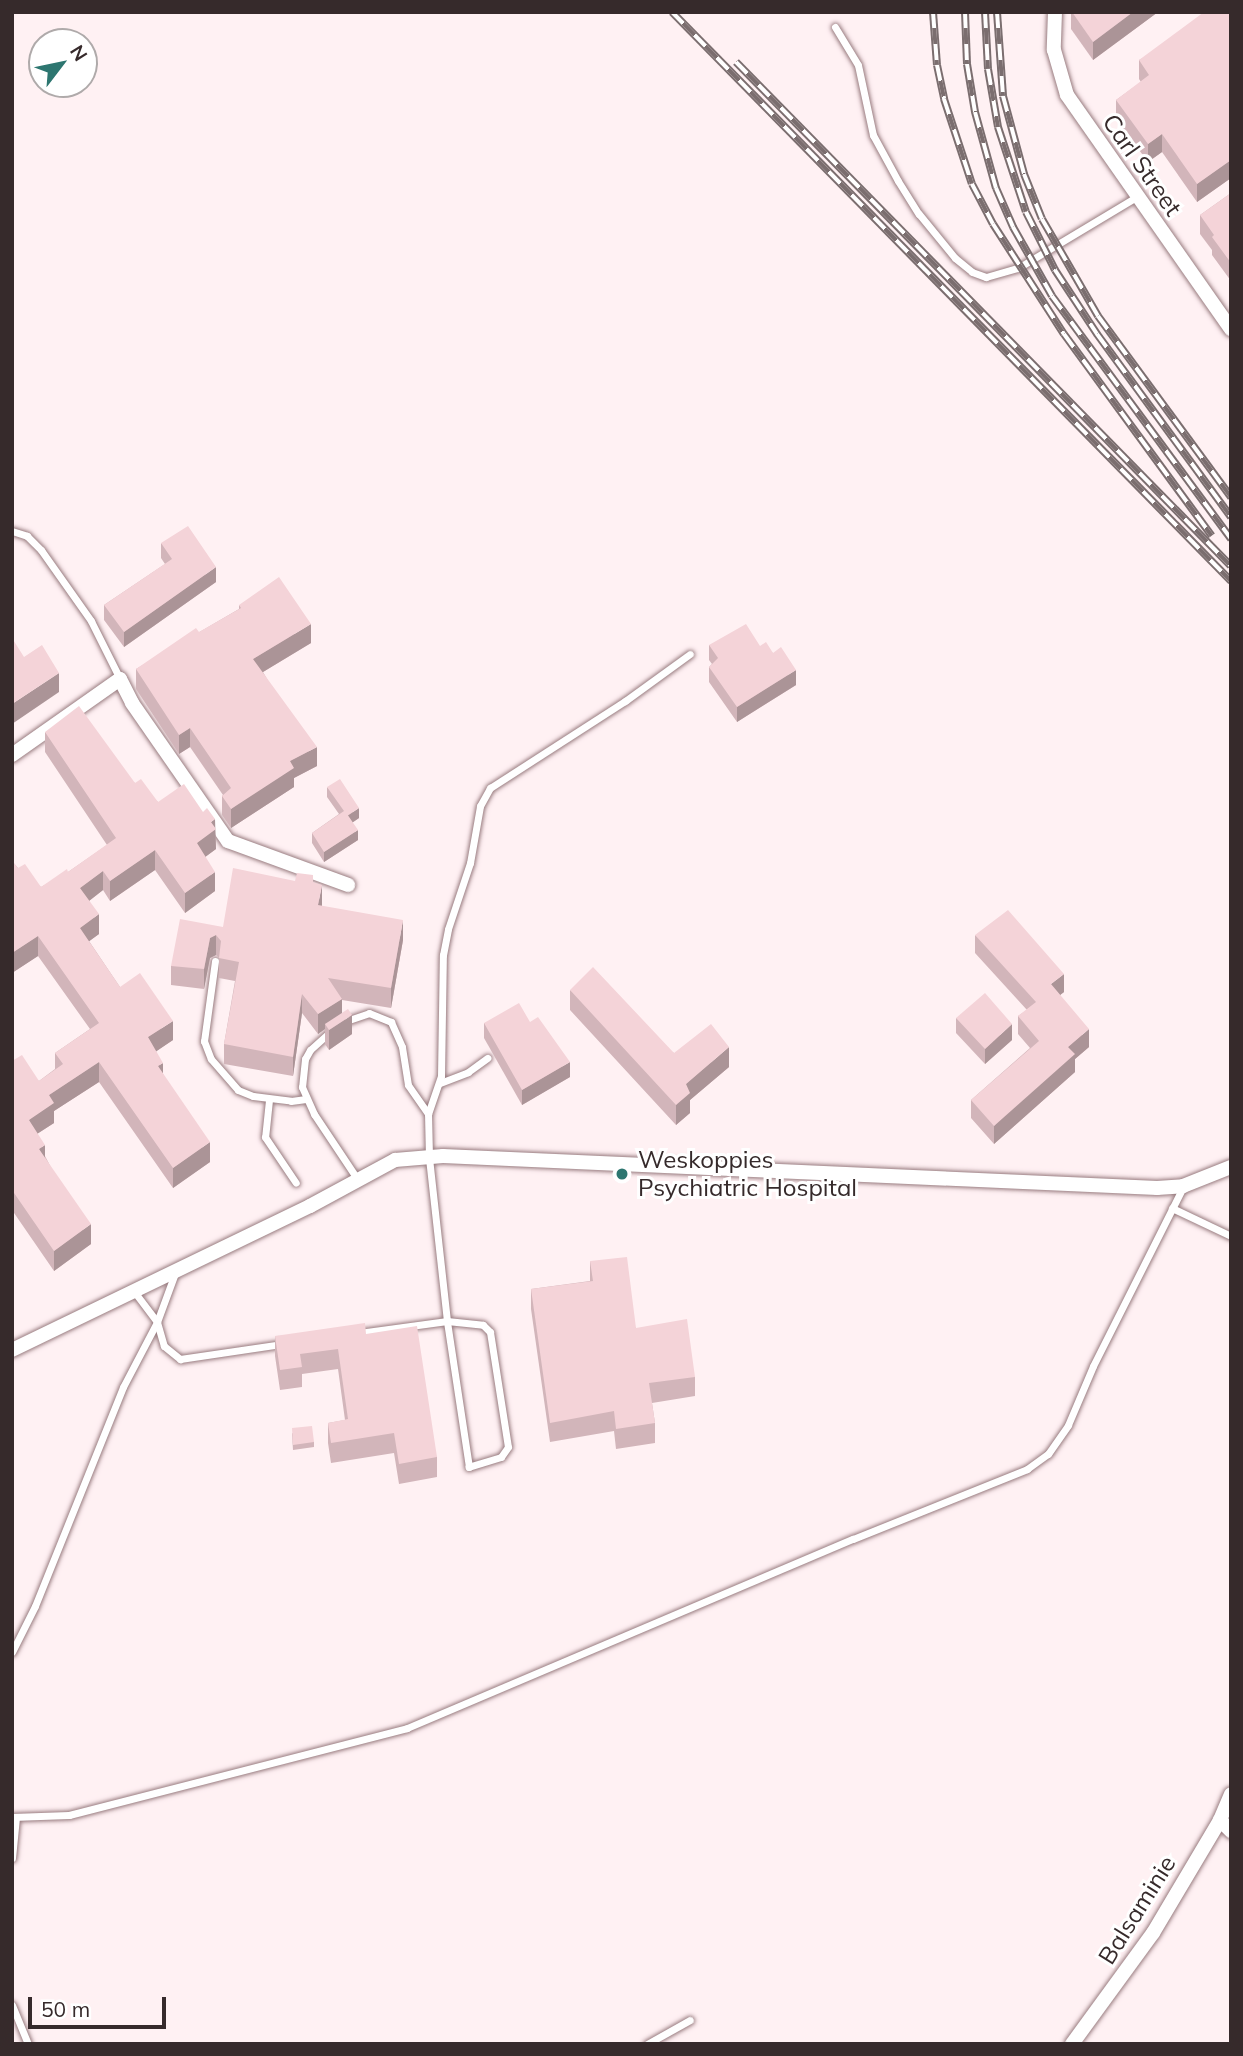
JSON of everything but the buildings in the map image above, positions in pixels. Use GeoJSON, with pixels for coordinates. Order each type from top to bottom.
{"type":"FeatureCollection","features":[{"type":"Feature","properties":{"kind":"street","name":"Carl Street"},"geometry":{"type":"LineString","coordinates":[[1055,12],[1054,50],[1067,95],[1231,330]]}},
{"type":"Feature","properties":{"kind":"street"},"geometry":{"type":"LineString","coordinates":[[12,755],[120,679],[152,733],[228,841],[348,885]]}},
{"type":"Feature","properties":{"kind":"street"},"geometry":{"type":"LineString","coordinates":[[12,1350],[175,1272],[395,1160],[429,1157],[1183,1186],[1231,1167]]}},
{"type":"Feature","properties":{"kind":"street","name":"Balsaminie"},"geometry":{"type":"LineString","coordinates":[[1072,2044],[1089,2025],[1153,1933],[1220,1820],[1231,1794]]}},
{"type":"Feature","properties":{"kind":"street"},"geometry":{"type":"LineString","coordinates":[[1220,1820],[1231,1831]]}},
{"type":"Feature","properties":{"kind":"lane"},"geometry":{"type":"LineString","coordinates":[[835,27],[858,65],[873,135],[898,181],[927,223],[956,258],[972,272],[986,277],[1018,268],[1136,197]]}},
{"type":"Feature","properties":{"kind":"lane"},"geometry":{"type":"LineString","coordinates":[[12,531],[27,536],[41,550],[91,621],[120,679]]}},
{"type":"Feature","properties":{"kind":"lane"},"geometry":{"type":"LineString","coordinates":[[354,1334],[447,1321],[483,1325],[491,1332],[508,1447],[501,1457],[469,1467],[447,1321],[429,1157],[428,1114],[440,1083],[443,955],[470,863],[483,797],[507,775],[625,701],[690,654]]}},
{"type":"Feature","properties":{"kind":"lane"},"geometry":{"type":"LineString","coordinates":[[215,961],[204,1031],[206,1048],[222,1074],[238,1090],[269,1100],[306,1099]]}},
{"type":"Feature","properties":{"kind":"lane"},"geometry":{"type":"LineString","coordinates":[[358,1180],[306,1099],[302,1087],[304,1069],[315,1043],[343,1023],[369,1013],[383,1016],[395,1027],[402,1047],[408,1085],[428,1114]]}},
{"type":"Feature","properties":{"kind":"lane"},"geometry":{"type":"LineString","coordinates":[[440,1083],[467,1072],[488,1058]]}},
{"type":"Feature","properties":{"kind":"lane"},"geometry":{"type":"LineString","coordinates":[[269,1100],[265,1137],[296,1183]]}},
{"type":"Feature","properties":{"kind":"lane"},"geometry":{"type":"LineString","coordinates":[[12,1858],[14,1817],[69,1815],[407,1728],[853,1538],[1027,1469],[1048,1454],[1068,1425],[1093,1366],[1183,1186]]}},
{"type":"Feature","properties":{"kind":"lane"},"geometry":{"type":"LineString","coordinates":[[1172,1208],[1231,1236]]}},
{"type":"Feature","properties":{"kind":"lane"},"geometry":{"type":"LineString","coordinates":[[12,1652],[36,1606],[123,1387],[157,1322],[175,1272]]}},
{"type":"Feature","properties":{"kind":"lane"},"geometry":{"type":"LineString","coordinates":[[133,1290],[157,1322],[164,1346],[180,1359],[287,1343]]}},
{"type":"Feature","properties":{"kind":"lane"},"geometry":{"type":"LineString","coordinates":[[12,2005],[28,2044]]}},
{"type":"Feature","properties":{"kind":"lane"},"geometry":{"type":"LineString","coordinates":[[647,2044],[690,2020]]}},
{"type":"Feature","properties":{"kind":"railway"},"geometry":{"type":"LineString","coordinates":[[672,12],[1231,581]]}},
{"type":"Feature","properties":{"kind":"railway"},"geometry":{"type":"LineString","coordinates":[[933,12],[937,65],[944,99],[972,184],[993,224],[1064,334],[1212,536]]}},
{"type":"Feature","properties":{"kind":"railway"},"geometry":{"type":"LineString","coordinates":[[965,12],[967,64],[975,112],[996,188],[1013,227],[1052,296],[1231,539]]}},
{"type":"Feature","properties":{"kind":"railway"},"geometry":{"type":"LineString","coordinates":[[985,12],[988,69],[998,127],[1026,212],[1055,270],[1097,334],[1231,517]]}},
{"type":"Feature","properties":{"kind":"railway"},"geometry":{"type":"LineString","coordinates":[[997,12],[1003,96],[1024,174],[1042,219],[1098,316],[1231,497]]}},
{"type":"Feature","properties":{"kind":"railway"},"geometry":{"type":"LineString","coordinates":[[736,62],[1231,566]]}},
{"type":"Feature","properties":{"kind":"place","name":"Weskoppies Psychiatric Hospital"},"geometry":{"type":"Point","coordinates":[622,1174]}}]}
